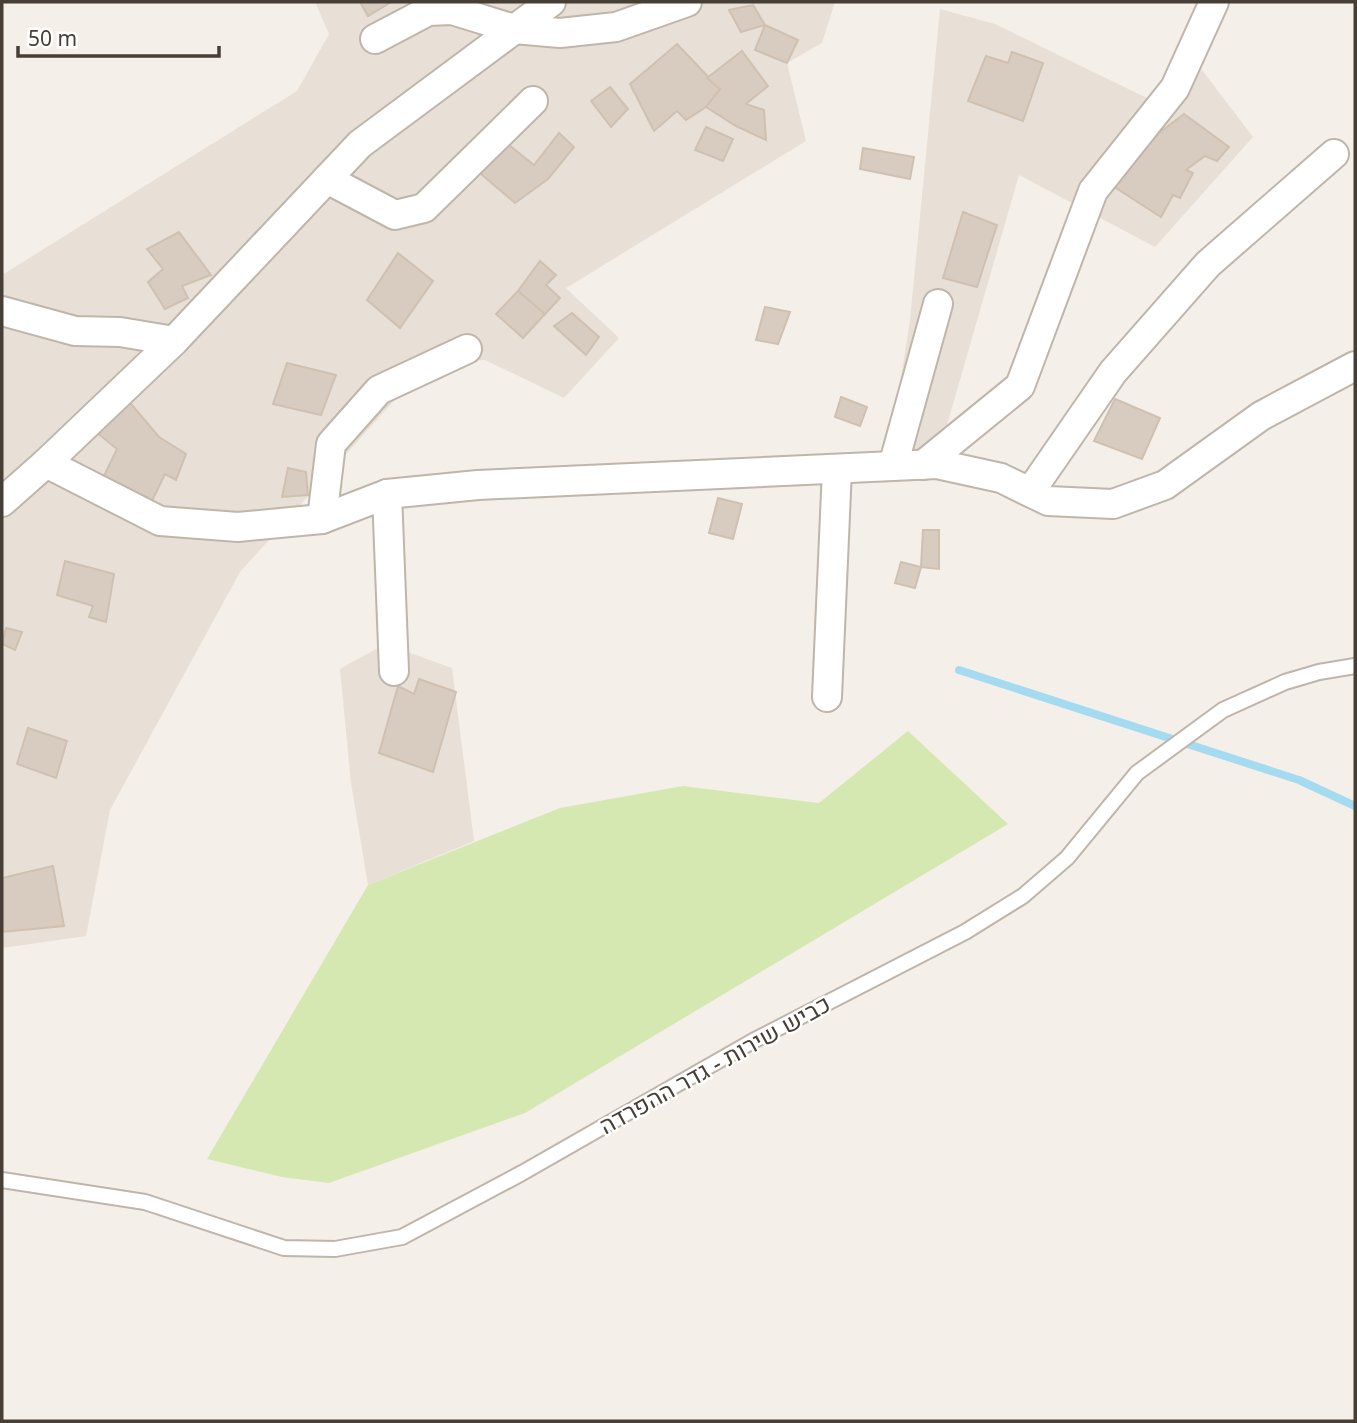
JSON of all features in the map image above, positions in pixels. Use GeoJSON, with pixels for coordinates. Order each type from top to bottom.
{"type":"FeatureCollection","features":[{"type":"Feature","properties":{"kind":"street"},"geometry":{"type":"LineString","coordinates":[[2,502],[174,341],[360,144],[551,2]]}},
{"type":"Feature","properties":{"kind":"street"},"geometry":{"type":"LineString","coordinates":[[375,39],[428,10],[452,10],[514,29],[561,33],[616,27],[687,2]]}},
{"type":"Feature","properties":{"kind":"street"},"geometry":{"type":"LineString","coordinates":[[923,465],[1020,386],[1093,191],[1175,88],[1214,2]]}},
{"type":"Feature","properties":{"kind":"street"},"geometry":{"type":"LineString","coordinates":[[327,179],[396,215],[424,208],[533,101]]}},
{"type":"Feature","properties":{"kind":"street"},"geometry":{"type":"LineString","coordinates":[[1030,492],[1113,372],[1208,264],[1334,154]]}},
{"type":"Feature","properties":{"kind":"street"},"geometry":{"type":"LineString","coordinates":[[893,466],[938,304]]}},
{"type":"Feature","properties":{"kind":"street"},"geometry":{"type":"LineString","coordinates":[[2,311],[75,331],[120,332],[174,341]]}},
{"type":"Feature","properties":{"kind":"street"},"geometry":{"type":"LineString","coordinates":[[322,519],[331,444],[379,390],[467,349]]}},
{"type":"Feature","properties":{"kind":"street"},"geometry":{"type":"LineString","coordinates":[[46,463],[160,522],[238,527],[322,519],[387,495],[478,485],[937,464],[1001,478],[1048,501],[1113,503],[1166,485],[1261,416],[1355,366]]}},
{"type":"Feature","properties":{"kind":"street"},"geometry":{"type":"LineString","coordinates":[[827,697],[836,469]]}},
{"type":"Feature","properties":{"kind":"street"},"geometry":{"type":"LineString","coordinates":[[387,495],[394,671]]}},
{"type":"Feature","properties":{"kind":"lane","name":"כביש שירות - גדר ההפרדה"},"geometry":{"type":"LineString","coordinates":[[2,1180],[145,1202],[284,1248],[335,1249],[402,1237],[522,1173],[752,1041],[965,932],[1023,896],[1067,858],[1137,773],[1223,710],[1284,682],[1355,666]]}},
{"type":"Feature","properties":{"kind":"shaded area"},"geometry":{"type":"Polygon","coordinates":[[[315,2],[835,2],[822,43],[787,63],[806,141],[566,288],[619,338],[564,398],[485,360],[429,362],[240,572],[110,810],[86,936],[2,948],[2,275],[297,91],[329,34],[315,2]]]}},
{"type":"Feature","properties":{"kind":"shaded area"},"geometry":{"type":"Polygon","coordinates":[[[940,9],[995,24],[1153,101],[1202,70],[1253,137],[1155,247],[1019,175],[934,470],[887,467],[910,320],[940,9]]]}},
{"type":"Feature","properties":{"kind":"shaded area"},"geometry":{"type":"Polygon","coordinates":[[[385,644],[452,668],[474,841],[368,885],[351,783],[340,669],[385,644]]]}},
{"type":"Feature","properties":{"kind":"green space"},"geometry":{"type":"Polygon","coordinates":[[[908,731],[1008,824],[525,1113],[329,1183],[282,1177],[207,1159],[368,885],[560,808],[683,786],[819,803],[908,731]]]}},
{"type":"Feature","properties":{"kind":"building"},"geometry":{"type":"Polygon","coordinates":[[[360,2],[391,2],[368,16],[360,2]]]}},
{"type":"Feature","properties":{"kind":"building"},"geometry":{"type":"Polygon","coordinates":[[[753,5],[765,25],[741,32],[729,10],[753,5]]]}},
{"type":"Feature","properties":{"kind":"building"},"geometry":{"type":"Polygon","coordinates":[[[765,25],[798,40],[787,63],[755,50],[765,25]]]}},
{"type":"Feature","properties":{"kind":"building"},"geometry":{"type":"Polygon","coordinates":[[[677,44],[720,89],[706,107],[686,120],[677,111],[654,131],[630,84],[677,44]]]}},
{"type":"Feature","properties":{"kind":"building"},"geometry":{"type":"Polygon","coordinates":[[[742,51],[768,86],[746,104],[764,110],[766,140],[736,126],[706,107],[720,89],[707,78],[742,51]]]}},
{"type":"Feature","properties":{"kind":"building"},"geometry":{"type":"Polygon","coordinates":[[[1012,52],[1043,63],[1023,121],[968,101],[986,56],[1008,63],[1012,52]]]}},
{"type":"Feature","properties":{"kind":"building"},"geometry":{"type":"Polygon","coordinates":[[[610,87],[628,109],[611,127],[591,101],[610,87]]]}},
{"type":"Feature","properties":{"kind":"building"},"geometry":{"type":"Polygon","coordinates":[[[1184,114],[1229,147],[1217,161],[1205,156],[1186,170],[1193,173],[1180,198],[1173,195],[1161,217],[1113,186],[1151,139],[1184,114]]]}},
{"type":"Feature","properties":{"kind":"building"},"geometry":{"type":"Polygon","coordinates":[[[706,127],[733,139],[723,161],[695,150],[706,127]]]}},
{"type":"Feature","properties":{"kind":"building"},"geometry":{"type":"Polygon","coordinates":[[[559,133],[574,147],[548,179],[515,203],[480,173],[505,142],[534,165],[559,133]]]}},
{"type":"Feature","properties":{"kind":"building"},"geometry":{"type":"Polygon","coordinates":[[[863,148],[914,157],[910,179],[860,169],[863,148]]]}},
{"type":"Feature","properties":{"kind":"building"},"geometry":{"type":"Polygon","coordinates":[[[963,212],[997,225],[977,287],[943,278],[963,212]]]}},
{"type":"Feature","properties":{"kind":"building"},"geometry":{"type":"Polygon","coordinates":[[[179,232],[211,275],[182,286],[188,298],[165,309],[148,282],[163,269],[147,249],[179,232]]]}},
{"type":"Feature","properties":{"kind":"building"},"geometry":{"type":"Polygon","coordinates":[[[398,253],[433,281],[400,328],[367,300],[398,253]]]}},
{"type":"Feature","properties":{"kind":"building"},"geometry":{"type":"Polygon","coordinates":[[[540,261],[556,275],[546,285],[560,298],[545,314],[518,291],[540,261]]]}},
{"type":"Feature","properties":{"kind":"building"},"geometry":{"type":"Polygon","coordinates":[[[518,291],[545,314],[523,338],[496,314],[518,291]]]}},
{"type":"Feature","properties":{"kind":"building"},"geometry":{"type":"Polygon","coordinates":[[[765,307],[790,312],[778,344],[756,340],[765,307]]]}},
{"type":"Feature","properties":{"kind":"building"},"geometry":{"type":"Polygon","coordinates":[[[572,313],[599,337],[586,355],[554,326],[572,313]]]}},
{"type":"Feature","properties":{"kind":"building"},"geometry":{"type":"Polygon","coordinates":[[[287,363],[336,375],[321,415],[273,404],[287,363]]]}},
{"type":"Feature","properties":{"kind":"building"},"geometry":{"type":"Polygon","coordinates":[[[841,397],[867,407],[860,426],[835,417],[841,397]]]}},
{"type":"Feature","properties":{"kind":"building"},"geometry":{"type":"Polygon","coordinates":[[[126,398],[159,437],[186,454],[176,480],[165,474],[151,503],[103,478],[117,449],[96,432],[126,398]]]}},
{"type":"Feature","properties":{"kind":"building"},"geometry":{"type":"Polygon","coordinates":[[[1115,399],[1160,418],[1142,459],[1094,441],[1115,399]]]}},
{"type":"Feature","properties":{"kind":"building"},"geometry":{"type":"Polygon","coordinates":[[[288,468],[306,472],[308,495],[282,497],[288,468]]]}},
{"type":"Feature","properties":{"kind":"building"},"geometry":{"type":"Polygon","coordinates":[[[718,498],[742,504],[733,539],[709,533],[718,498]]]}},
{"type":"Feature","properties":{"kind":"building"},"geometry":{"type":"Polygon","coordinates":[[[923,530],[939,530],[939,569],[921,567],[923,530]]]}},
{"type":"Feature","properties":{"kind":"building"},"geometry":{"type":"Polygon","coordinates":[[[65,561],[114,574],[106,622],[89,617],[93,606],[57,595],[65,561]]]}},
{"type":"Feature","properties":{"kind":"building"},"geometry":{"type":"Polygon","coordinates":[[[901,562],[921,567],[915,588],[895,583],[901,562]]]}},
{"type":"Feature","properties":{"kind":"building"},"geometry":{"type":"Polygon","coordinates":[[[6,628],[22,632],[15,650],[2,644],[6,628]]]}},
{"type":"Feature","properties":{"kind":"building"},"geometry":{"type":"Polygon","coordinates":[[[419,679],[456,692],[433,772],[379,753],[398,686],[414,694],[419,679]]]}},
{"type":"Feature","properties":{"kind":"building"},"geometry":{"type":"Polygon","coordinates":[[[28,728],[67,741],[56,778],[17,764],[28,728]]]}},
{"type":"Feature","properties":{"kind":"building"},"geometry":{"type":"Polygon","coordinates":[[[53,866],[64,926],[2,932],[2,878],[53,866]]]}},
{"type":"Feature","properties":{"kind":"waterway"},"geometry":{"type":"LineString","coordinates":[[959,670],[1299,780],[1355,806]]}}]}
